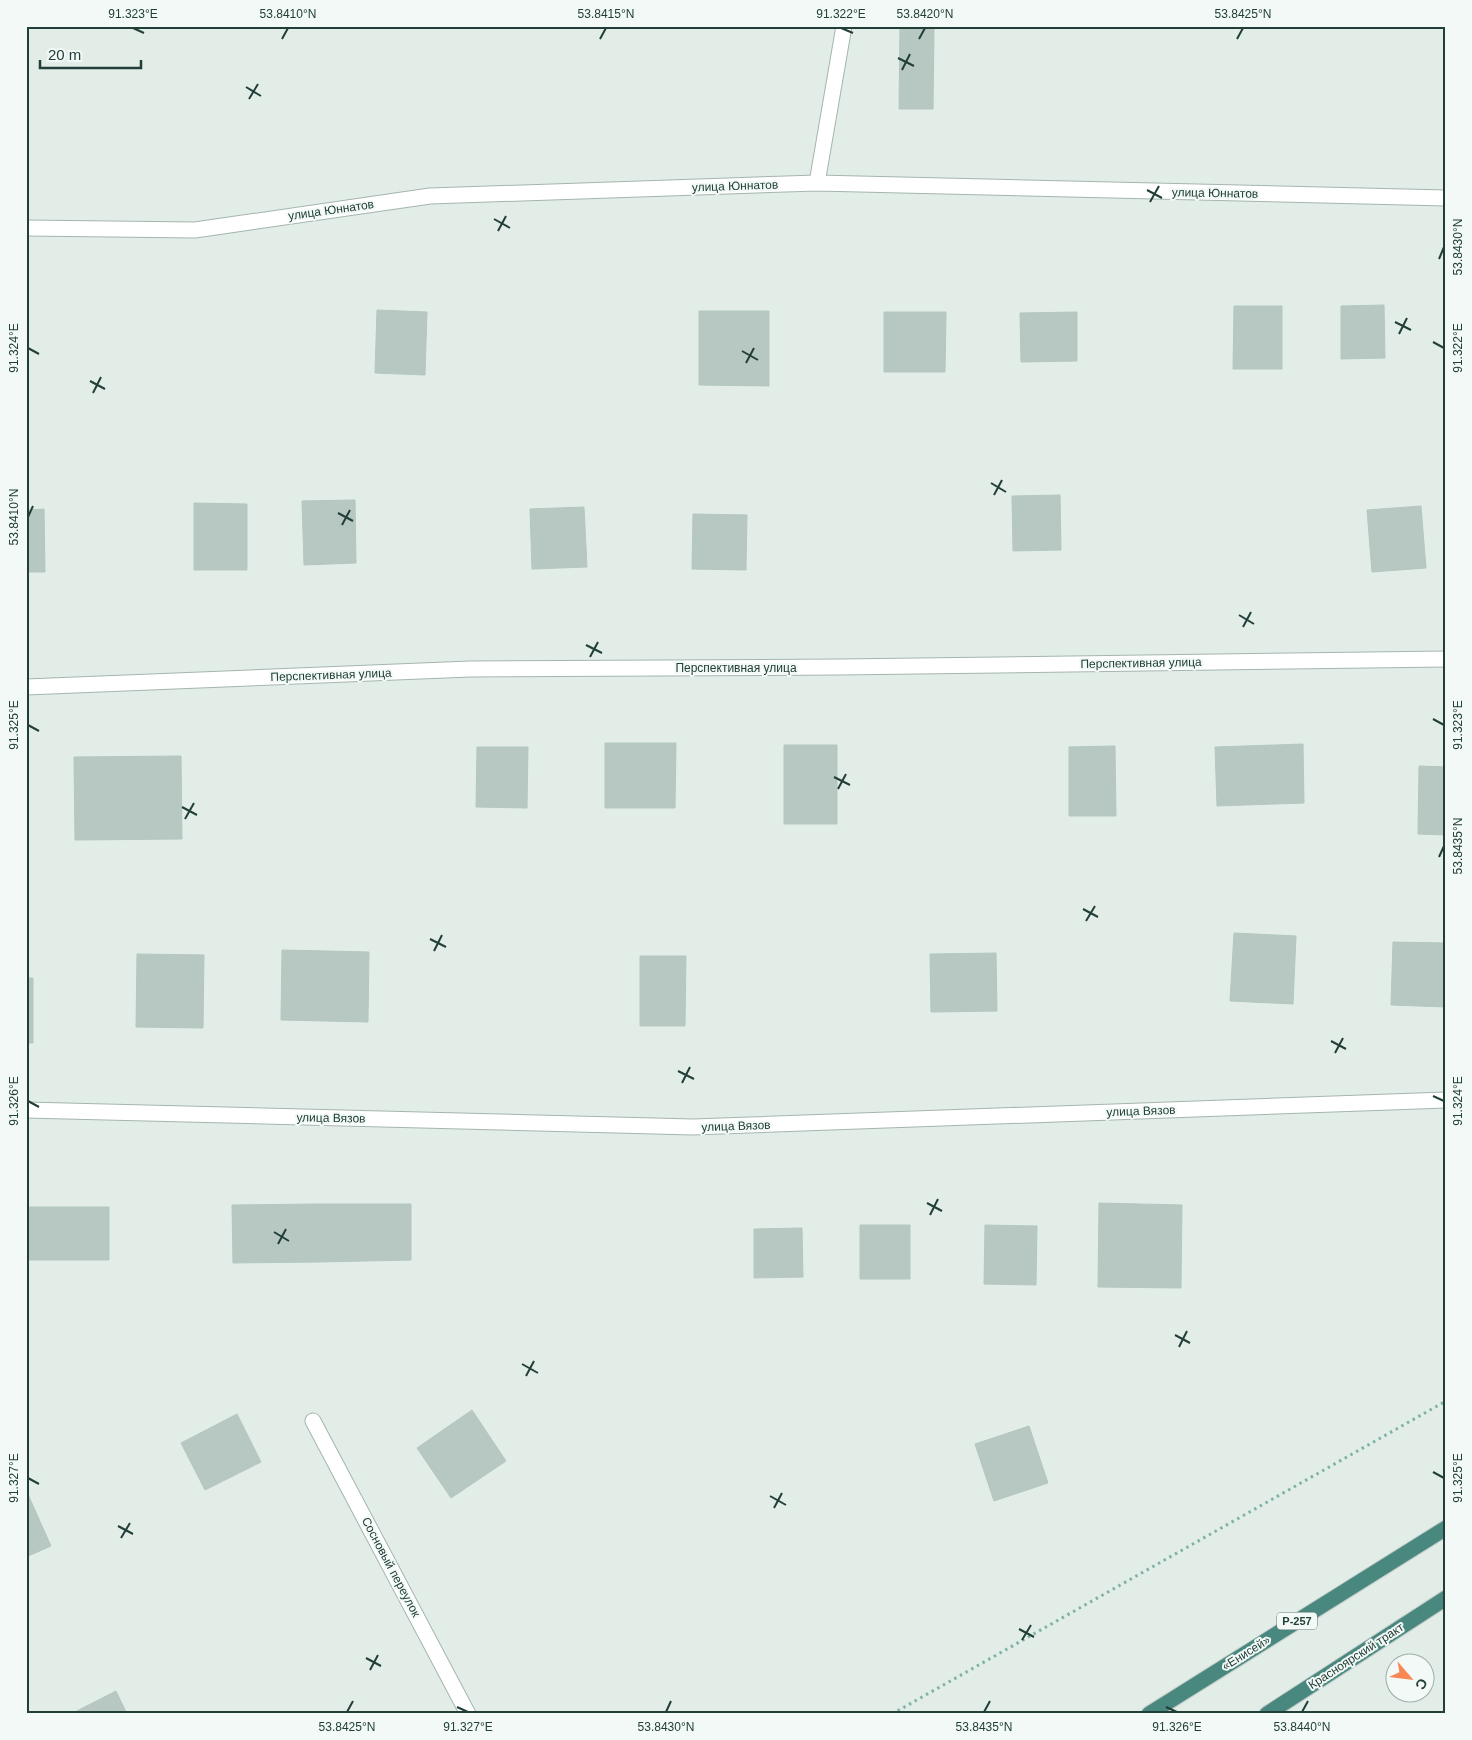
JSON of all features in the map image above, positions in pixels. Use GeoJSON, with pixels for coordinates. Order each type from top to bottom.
{"type":"FeatureCollection","features":[{"type":"Feature","properties":{"kind":"highway","name":"«Енисей»"},"geometry":{"type":"LineString","coordinates":[[1149,1714],[1446,1528]]}},
{"type":"Feature","properties":{"kind":"highway","name":"Красноярский тракт"},"geometry":{"type":"LineString","coordinates":[[1267,1714],[1446,1598]]}},
{"type":"Feature","properties":{"kind":"street"},"geometry":{"type":"LineString","coordinates":[[817,184],[844,26]]}},
{"type":"Feature","properties":{"kind":"street","name":"улица Юннатов"},"geometry":{"type":"LineString","coordinates":[[26,228],[195,230],[430,196],[817,184],[1446,198]]}},
{"type":"Feature","properties":{"kind":"street","name":"Перспективная улица"},"geometry":{"type":"LineString","coordinates":[[26,687],[470,669],[839,667],[1446,659]]}},
{"type":"Feature","properties":{"kind":"street","name":"улица Вязов"},"geometry":{"type":"LineString","coordinates":[[26,1110],[693,1127],[1446,1100]]}},
{"type":"Feature","properties":{"kind":"street","name":"Сосновый переулок"},"geometry":{"type":"LineString","coordinates":[[313,1421],[468,1714]]}},
{"type":"Feature","properties":{"kind":"path"},"geometry":{"type":"LineString","coordinates":[[892,1714],[1446,1401]]}},
{"type":"Feature","properties":{"kind":"building"},"geometry":{"type":"Polygon","coordinates":[[[900,26],[934,27],[933,109],[899,109],[900,26]]]}},
{"type":"Feature","properties":{"kind":"building"},"geometry":{"type":"Polygon","coordinates":[[[1384,305],[1385,358],[1341,359],[1341,306],[1384,305]]]}},
{"type":"Feature","properties":{"kind":"building"},"geometry":{"type":"Polygon","coordinates":[[[1234,306],[1282,306],[1282,369],[1233,369],[1234,306]]]}},
{"type":"Feature","properties":{"kind":"building"},"geometry":{"type":"Polygon","coordinates":[[[377,310],[427,312],[425,375],[375,373],[377,310]]]}},
{"type":"Feature","properties":{"kind":"building"},"geometry":{"type":"Polygon","coordinates":[[[699,311],[769,311],[769,386],[699,385],[699,311]]]}},
{"type":"Feature","properties":{"kind":"building"},"geometry":{"type":"Polygon","coordinates":[[[884,312],[946,312],[945,372],[884,372],[884,312]]]}},
{"type":"Feature","properties":{"kind":"building"},"geometry":{"type":"Polygon","coordinates":[[[1077,312],[1077,361],[1021,362],[1020,313],[1077,312]]]}},
{"type":"Feature","properties":{"kind":"building"},"geometry":{"type":"Polygon","coordinates":[[[1060,495],[1061,550],[1013,551],[1012,496],[1060,495]]]}},
{"type":"Feature","properties":{"kind":"building"},"geometry":{"type":"Polygon","coordinates":[[[355,500],[356,563],[304,565],[302,501],[355,500]]]}},
{"type":"Feature","properties":{"kind":"building"},"geometry":{"type":"Polygon","coordinates":[[[194,503],[247,504],[247,570],[194,570],[194,503]]]}},
{"type":"Feature","properties":{"kind":"building"},"geometry":{"type":"Polygon","coordinates":[[[1421,506],[1426,568],[1372,572],[1367,510],[1421,506]]]}},
{"type":"Feature","properties":{"kind":"building"},"geometry":{"type":"Polygon","coordinates":[[[584,507],[587,567],[532,569],[530,509],[584,507]]]}},
{"type":"Feature","properties":{"kind":"building"},"geometry":{"type":"Polygon","coordinates":[[[44,509],[45,572],[26,572],[26,510],[44,509]]]}},
{"type":"Feature","properties":{"kind":"building"},"geometry":{"type":"Polygon","coordinates":[[[693,514],[747,515],[746,570],[692,569],[693,514]]]}},
{"type":"Feature","properties":{"kind":"building"},"geometry":{"type":"Polygon","coordinates":[[[605,743],[676,743],[675,808],[605,808],[605,743]]]}},
{"type":"Feature","properties":{"kind":"building"},"geometry":{"type":"Polygon","coordinates":[[[1303,744],[1304,803],[1217,806],[1215,747],[1303,744]]]}},
{"type":"Feature","properties":{"kind":"building"},"geometry":{"type":"Polygon","coordinates":[[[784,745],[837,745],[837,824],[784,824],[784,745]]]}},
{"type":"Feature","properties":{"kind":"building"},"geometry":{"type":"Polygon","coordinates":[[[1115,746],[1116,816],[1069,816],[1069,747],[1115,746]]]}},
{"type":"Feature","properties":{"kind":"building"},"geometry":{"type":"Polygon","coordinates":[[[477,747],[528,747],[527,808],[476,807],[477,747]]]}},
{"type":"Feature","properties":{"kind":"building"},"geometry":{"type":"Polygon","coordinates":[[[181,756],[182,839],[75,840],[74,757],[181,756]]]}},
{"type":"Feature","properties":{"kind":"building"},"geometry":{"type":"Polygon","coordinates":[[[1419,766],[1446,767],[1446,835],[1418,834],[1419,766]]]}},
{"type":"Feature","properties":{"kind":"building"},"geometry":{"type":"Polygon","coordinates":[[[1234,933],[1296,936],[1293,1004],[1230,1001],[1234,933]]]}},
{"type":"Feature","properties":{"kind":"building"},"geometry":{"type":"Polygon","coordinates":[[[1393,942],[1446,943],[1446,1007],[1391,1005],[1393,942]]]}},
{"type":"Feature","properties":{"kind":"building"},"geometry":{"type":"Polygon","coordinates":[[[282,950],[369,952],[368,1022],[281,1020],[282,950]]]}},
{"type":"Feature","properties":{"kind":"building"},"geometry":{"type":"Polygon","coordinates":[[[996,953],[997,1011],[931,1012],[930,954],[996,953]]]}},
{"type":"Feature","properties":{"kind":"building"},"geometry":{"type":"Polygon","coordinates":[[[137,954],[204,955],[203,1028],[136,1027],[137,954]]]}},
{"type":"Feature","properties":{"kind":"building"},"geometry":{"type":"Polygon","coordinates":[[[640,956],[686,956],[685,1026],[640,1026],[640,956]]]}},
{"type":"Feature","properties":{"kind":"building"},"geometry":{"type":"Polygon","coordinates":[[[26,978],[33,978],[33,1043],[26,1043],[26,978]]]}},
{"type":"Feature","properties":{"kind":"building"},"geometry":{"type":"Polygon","coordinates":[[[1099,1203],[1182,1205],[1181,1288],[1098,1287],[1099,1203]]]}},
{"type":"Feature","properties":{"kind":"building"},"geometry":{"type":"Polygon","coordinates":[[[318,1204],[411,1204],[411,1260],[319,1262],[318,1204]]]}},
{"type":"Feature","properties":{"kind":"building"},"geometry":{"type":"Polygon","coordinates":[[[318,1204],[319,1262],[233,1263],[232,1205],[318,1204]]]}},
{"type":"Feature","properties":{"kind":"building"},"geometry":{"type":"Polygon","coordinates":[[[26,1207],[109,1207],[109,1260],[26,1260],[26,1207]]]}},
{"type":"Feature","properties":{"kind":"building"},"geometry":{"type":"Polygon","coordinates":[[[860,1225],[910,1225],[910,1279],[860,1279],[860,1225]]]}},
{"type":"Feature","properties":{"kind":"building"},"geometry":{"type":"Polygon","coordinates":[[[985,1225],[1037,1226],[1036,1285],[984,1284],[985,1225]]]}},
{"type":"Feature","properties":{"kind":"building"},"geometry":{"type":"Polygon","coordinates":[[[802,1228],[803,1277],[754,1278],[754,1229],[802,1228]]]}},
{"type":"Feature","properties":{"kind":"building"},"geometry":{"type":"Polygon","coordinates":[[[472,1410],[506,1461],[451,1498],[417,1448],[472,1410]]]}},
{"type":"Feature","properties":{"kind":"building"},"geometry":{"type":"Polygon","coordinates":[[[237,1414],[261,1462],[205,1490],[181,1443],[237,1414]]]}},
{"type":"Feature","properties":{"kind":"building"},"geometry":{"type":"Polygon","coordinates":[[[1029,1426],[1048,1483],[994,1501],[975,1444],[1029,1426]]]}},
{"type":"Feature","properties":{"kind":"building"},"geometry":{"type":"Polygon","coordinates":[[[26,1490],[51,1546],[26,1557],[26,1490]]]}},
{"type":"Feature","properties":{"kind":"building"},"geometry":{"type":"Polygon","coordinates":[[[116,1691],[127,1714],[71,1714],[116,1691]]]}}]}
